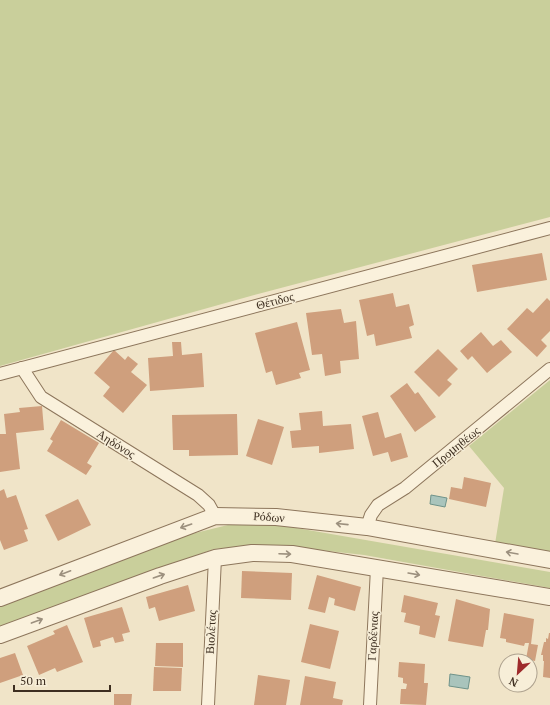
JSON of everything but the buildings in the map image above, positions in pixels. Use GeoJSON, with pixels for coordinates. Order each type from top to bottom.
{"type":"FeatureCollection","features":[{"type":"Feature","properties":{"kind":"street","name":"Θέτιδος"},"geometry":{"type":"LineString","coordinates":[[0,374],[550,228]]}},
{"type":"Feature","properties":{"kind":"street","name":"Αηδόνος"},"geometry":{"type":"LineString","coordinates":[[22,368],[41,396],[198,495],[209,505],[215,516]]}},
{"type":"Feature","properties":{"kind":"street","name":"Προμηθέως"},"geometry":{"type":"LineString","coordinates":[[367,527],[371,515],[378,505],[405,488],[550,369]]}},
{"type":"Feature","properties":{"kind":"street","name":"Ρόδων"},"geometry":{"type":"LineString","coordinates":[[0,598],[179,528],[215,516],[276,517],[367,527],[550,560]]}},
{"type":"Feature","properties":{"kind":"street"},"geometry":{"type":"LineString","coordinates":[[0,635],[160,576],[215,558],[252,553],[292,554],[550,597]]}},
{"type":"Feature","properties":{"kind":"street","name":"Βιολέτας"},"geometry":{"type":"LineString","coordinates":[[208,705],[215,558]]}},
{"type":"Feature","properties":{"kind":"street","name":"Γαρδένιας"},"geometry":{"type":"LineString","coordinates":[[370,705],[377,568]]}},
{"type":"Feature","properties":{"kind":"green space"},"geometry":{"type":"Polygon","coordinates":[[[0,0],[550,0],[550,217],[258,294],[0,366],[0,0]]]}},
{"type":"Feature","properties":{"kind":"green space"},"geometry":{"type":"Polygon","coordinates":[[[550,380],[550,553],[495,544],[504,488],[469,446],[550,380]]]}},
{"type":"Feature","properties":{"kind":"green space"},"geometry":{"type":"Polygon","coordinates":[[[232,524],[279,525],[550,572],[550,588],[364,555],[274,545],[214,549],[0,627],[0,604],[179,537],[232,524]]]}},
{"type":"Feature","properties":{"kind":"water"},"geometry":{"type":"Polygon","coordinates":[[[431,495],[447,498],[445,507],[430,504],[431,495]]]}},
{"type":"Feature","properties":{"kind":"water"},"geometry":{"type":"Polygon","coordinates":[[[450,674],[470,677],[468,689],[449,686],[450,674]]]}}]}
